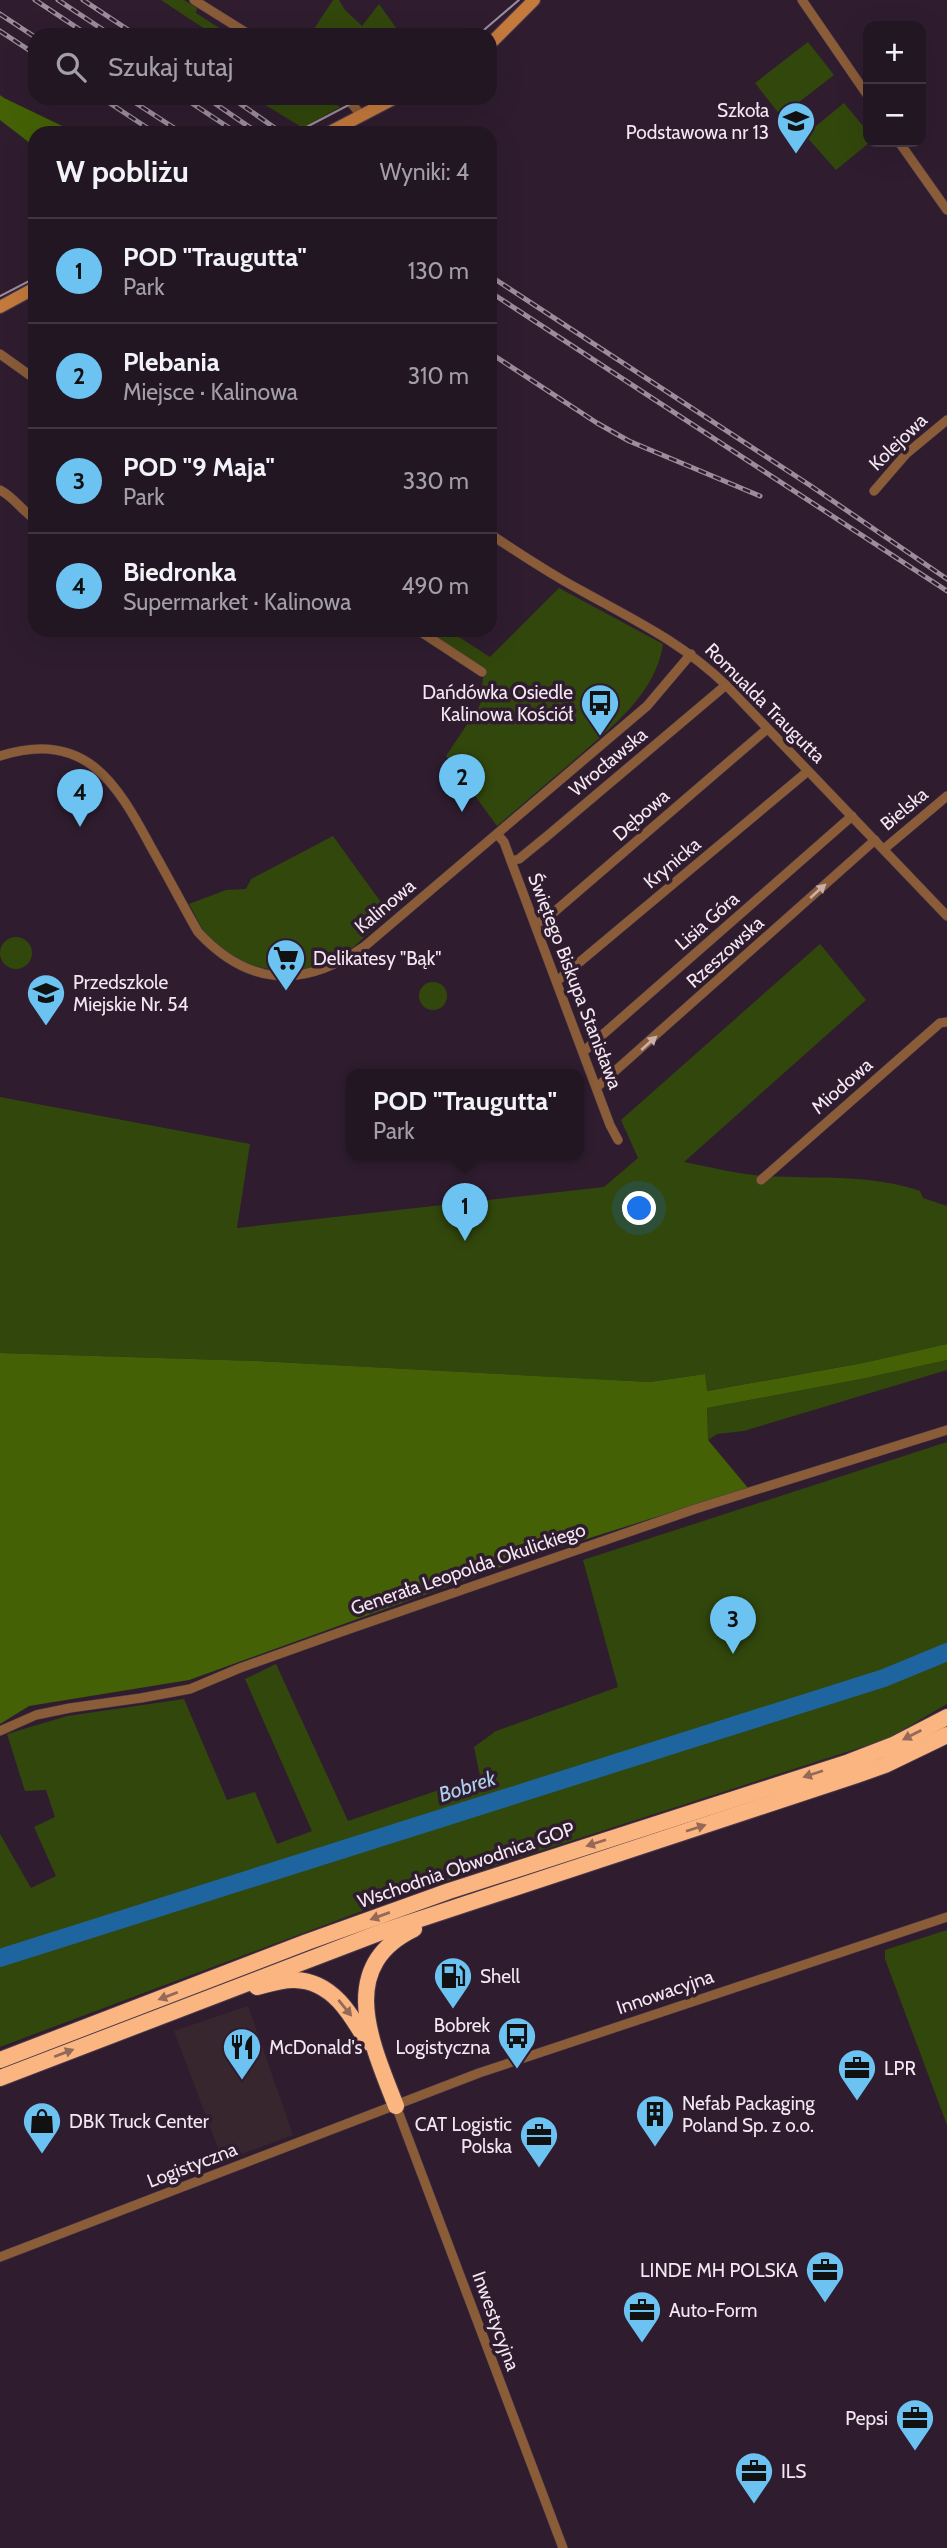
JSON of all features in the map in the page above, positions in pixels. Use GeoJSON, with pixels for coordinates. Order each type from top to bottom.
{"type":"FeatureCollection","features":[{"type":"Feature","properties":{"kind":"highway","name":"Wschodnia Obwodnica GOP"},"geometry":{"type":"LineString","coordinates":[[0,2060],[307,1942],[449,1891],[849,1762],[893,1745],[947,1717]]}},
{"type":"Feature","properties":{"kind":"highway","name":"Wschodnia Obwodnica GOP"},"geometry":{"type":"LineString","coordinates":[[0,2078],[209,1996],[477,1899],[885,1765],[947,1735]]}},
{"type":"Feature","properties":{"kind":"highway"},"geometry":{"type":"LineString","coordinates":[[396,2106],[378,2059],[366,2014],[366,1985],[377,1958],[399,1936],[477,1899]]}},
{"type":"Feature","properties":{"kind":"highway"},"geometry":{"type":"LineString","coordinates":[[209,1996],[295,1980],[319,1986],[333,1994],[351,2013],[378,2059]]}},
{"type":"Feature","properties":{"kind":"main road"},"geometry":{"type":"LineString","coordinates":[[497,37],[534,0]]}},
{"type":"Feature","properties":{"kind":"main road"},"geometry":{"type":"LineString","coordinates":[[341,126],[381,105]]}},
{"type":"Feature","properties":{"kind":"main road"},"geometry":{"type":"LineString","coordinates":[[0,307],[28,292]]}},
{"type":"Feature","properties":{"kind":"street"},"geometry":{"type":"LineString","coordinates":[[194,0],[239,28]]}},
{"type":"Feature","properties":{"kind":"street"},"geometry":{"type":"LineString","coordinates":[[802,0],[863,89]]}},
{"type":"Feature","properties":{"kind":"street"},"geometry":{"type":"LineString","coordinates":[[352,105],[361,115]]}},
{"type":"Feature","properties":{"kind":"street"},"geometry":{"type":"LineString","coordinates":[[903,147],[947,210]]}},
{"type":"Feature","properties":{"kind":"street"},"geometry":{"type":"LineString","coordinates":[[0,355],[28,374]]}},
{"type":"Feature","properties":{"kind":"street","name":"Kolejowa"},"geometry":{"type":"LineString","coordinates":[[874,491],[906,454],[947,420]]}},
{"type":"Feature","properties":{"kind":"street"},"geometry":{"type":"LineString","coordinates":[[0,489],[10,495],[28,515]]}},
{"type":"Feature","properties":{"kind":"street","name":"Romualda Traugutta"},"geometry":{"type":"LineString","coordinates":[[497,539],[554,576],[666,636],[691,654],[726,685],[947,916]]}},
{"type":"Feature","properties":{"kind":"street"},"geometry":{"type":"LineString","coordinates":[[429,637],[482,671]]}},
{"type":"Feature","properties":{"kind":"street","name":"Kalinowa"},"geometry":{"type":"LineString","coordinates":[[0,756],[37,749],[58,750],[85,760],[99,769],[125,800],[198,932],[214,949],[234,963],[256,973],[301,975],[344,961],[365,946],[647,706],[691,654]]}},
{"type":"Feature","properties":{"kind":"street","name":"Wrocławska"},"geometry":{"type":"LineString","coordinates":[[511,861],[519,859],[546,837],[726,685]]}},
{"type":"Feature","properties":{"kind":"street","name":"Dębowa"},"geometry":{"type":"LineString","coordinates":[[535,924],[546,919],[767,729]]}},
{"type":"Feature","properties":{"kind":"street","name":"Krynicka"},"geometry":{"type":"LineString","coordinates":[[557,981],[808,771]]}},
{"type":"Feature","properties":{"kind":"street","name":"Bielska"},"geometry":{"type":"LineString","coordinates":[[884,849],[947,796]]}},
{"type":"Feature","properties":{"kind":"street","name":"Lisia Góra"},"geometry":{"type":"LineString","coordinates":[[583,1051],[852,816]]}},
{"type":"Feature","properties":{"kind":"street","name":"Świętego Biskupa Stanisława"},"geometry":{"type":"LineString","coordinates":[[497,834],[504,842],[618,1140]]}},
{"type":"Feature","properties":{"kind":"street","name":"Rzeszowska"},"geometry":{"type":"LineString","coordinates":[[597,1087],[875,840]]}},
{"type":"Feature","properties":{"kind":"street","name":"Miodowa"},"geometry":{"type":"LineString","coordinates":[[761,1180],[940,1023],[947,1022]]}},
{"type":"Feature","properties":{"kind":"street","name":"Generała Leopolda Okulickiego"},"geometry":{"type":"LineString","coordinates":[[0,1731],[36,1715],[70,1707],[191,1689],[240,1668],[695,1509],[947,1430]]}},
{"type":"Feature","properties":{"kind":"street","name":"Innowacyjna"},"geometry":{"type":"LineString","coordinates":[[396,2106],[513,2061],[947,1917]]}},
{"type":"Feature","properties":{"kind":"street","name":"Logistyczna"},"geometry":{"type":"LineString","coordinates":[[0,2257],[396,2106]]}},
{"type":"Feature","properties":{"kind":"street","name":"Inwestycyjna"},"geometry":{"type":"LineString","coordinates":[[396,2106],[563,2548]]}},
{"type":"Feature","properties":{"kind":"shaded area"},"geometry":{"type":"Polygon","coordinates":[[[248,2006],[293,2135],[223,2161],[174,2031],[248,2006]]]}},
{"type":"Feature","properties":{"kind":"green space"},"geometry":{"type":"Polygon","coordinates":[[[161,0],[184,0],[197,8],[196,13],[219,28],[203,28],[161,0]]]}},
{"type":"Feature","properties":{"kind":"green space"},"geometry":{"type":"Polygon","coordinates":[[[333,0],[339,0],[345,10],[362,26],[379,4],[396,28],[315,28],[333,0]]]}},
{"type":"Feature","properties":{"kind":"green space"},"geometry":{"type":"Polygon","coordinates":[[[808,42],[834,75],[781,116],[755,83],[808,42]]]}},
{"type":"Feature","properties":{"kind":"green space"},"geometry":{"type":"Polygon","coordinates":[[[0,95],[62,126],[28,126],[28,142],[0,120],[0,95]]]}},
{"type":"Feature","properties":{"kind":"green space"},"geometry":{"type":"Polygon","coordinates":[[[844,103],[863,126],[864,147],[836,170],[805,135],[844,103]]]}},
{"type":"Feature","properties":{"kind":"green space"},"geometry":{"type":"Polygon","coordinates":[[[265,105],[340,107],[307,126],[300,126],[265,105]]]}},
{"type":"Feature","properties":{"kind":"green space"},"geometry":{"type":"Polygon","coordinates":[[[559,588],[663,644],[651,679],[628,710],[497,826],[446,756],[480,705],[484,669],[433,637],[459,637],[490,657],[559,588]]]}},
{"type":"Feature","properties":{"kind":"green space"},"geometry":{"type":"Polygon","coordinates":[[[333,836],[388,912],[351,949],[320,966],[268,969],[235,958],[220,949],[208,937],[189,904],[226,890],[246,889],[251,879],[333,836]]]}},
{"type":"Feature","properties":{"kind":"green space"},"geometry":{"type":"Polygon","coordinates":[[[16,937],[28,941],[32,953],[28,965],[16,969],[4,965],[0,953],[4,941],[16,937]]]}},
{"type":"Feature","properties":{"kind":"green space"},"geometry":{"type":"Polygon","coordinates":[[[820,944],[866,1000],[684,1162],[754,1175],[882,1182],[920,1191],[923,1198],[947,1206],[947,1344],[863,1363],[706,1391],[705,1374],[650,1382],[257,1361],[0,1353],[0,1097],[250,1144],[237,1228],[604,1187],[638,1158],[621,1120],[820,944]]]}},
{"type":"Feature","properties":{"kind":"green space"},"geometry":{"type":"Polygon","coordinates":[[[433,982],[443,986],[447,996],[443,1006],[433,1010],[423,1006],[419,996],[423,986],[433,982]]]}},
{"type":"Feature","properties":{"kind":"green space"},"geometry":{"type":"Polygon","coordinates":[[[947,1344],[947,1360],[707,1408],[708,1440],[748,1488],[523,1559],[189,1680],[29,1706],[0,1724],[0,1353],[257,1361],[650,1382],[705,1374],[707,1391],[863,1363],[947,1344]]]}},
{"type":"Feature","properties":{"kind":"green space"},"geometry":{"type":"Polygon","coordinates":[[[947,1360],[947,1370],[744,1431],[717,1434],[708,1440],[707,1408],[947,1360]]]}},
{"type":"Feature","properties":{"kind":"green space"},"geometry":{"type":"Polygon","coordinates":[[[947,1442],[947,1704],[887,1739],[410,1893],[0,2047],[0,1834],[31,1888],[56,1876],[34,1827],[55,1817],[46,1790],[25,1791],[7,1734],[67,1716],[184,1699],[227,1800],[255,1792],[277,1844],[312,1831],[245,1679],[276,1664],[348,1821],[480,1776],[474,1747],[496,1731],[618,1687],[583,1560],[947,1442]]]}},
{"type":"Feature","properties":{"kind":"green space"},"geometry":{"type":"Polygon","coordinates":[[[947,1930],[947,2125],[885,1959],[885,1950],[947,1930]]]}},
{"type":"Feature","properties":{"kind":"waterway","name":"Bobrek"},"geometry":{"type":"LineString","coordinates":[[0,1958],[884,1678],[947,1652]]}},
{"type":"Feature","properties":{"kind":"tram line"},"geometry":{"type":"LineString","coordinates":[[486,28],[519,0]]}},
{"type":"Feature","properties":{"kind":"tram line"},"geometry":{"type":"LineString","coordinates":[[308,126],[349,105]]}},
{"type":"Feature","properties":{"kind":"tram line"},"geometry":{"type":"LineString","coordinates":[[0,296],[28,282]]}},
{"type":"Feature","properties":{"kind":"railway"},"geometry":{"type":"LineString","coordinates":[[35,0],[77,28]]}},
{"type":"Feature","properties":{"kind":"railway"},"geometry":{"type":"LineString","coordinates":[[58,0],[100,28]]}},
{"type":"Feature","properties":{"kind":"railway"},"geometry":{"type":"LineString","coordinates":[[83,0],[125,28]]}},
{"type":"Feature","properties":{"kind":"railway"},"geometry":{"type":"LineString","coordinates":[[0,14],[28,32]]}},
{"type":"Feature","properties":{"kind":"railway"},"geometry":{"type":"LineString","coordinates":[[0,31],[28,49]]}},
{"type":"Feature","properties":{"kind":"railway"},"geometry":{"type":"LineString","coordinates":[[113,105],[144,126]]}},
{"type":"Feature","properties":{"kind":"railway"},"geometry":{"type":"LineString","coordinates":[[139,105],[171,126]]}},
{"type":"Feature","properties":{"kind":"railway"},"geometry":{"type":"LineString","coordinates":[[195,105],[226,126]]}},
{"type":"Feature","properties":{"kind":"railway"},"geometry":{"type":"LineString","coordinates":[[217,105],[248,126]]}},
{"type":"Feature","properties":{"kind":"railway"},"geometry":{"type":"LineString","coordinates":[[242,105],[272,126]]}},
{"type":"Feature","properties":{"kind":"railway"},"geometry":{"type":"LineString","coordinates":[[497,281],[811,486],[947,579]]}},
{"type":"Feature","properties":{"kind":"railway"},"geometry":{"type":"LineString","coordinates":[[497,297],[947,591]]}},
{"type":"Feature","properties":{"kind":"railway"},"geometry":{"type":"LineString","coordinates":[[497,358],[629,441],[760,496]]}},
{"type":"Feature","properties":{"kind":"place","name":"Szkoła Podstawowa nr 13"},"geometry":{"type":"Point","coordinates":[796,155]}},
{"type":"Feature","properties":{"kind":"place","name":"Dańdówka Osiedle Kalinowa Kościół"},"geometry":{"type":"Point","coordinates":[600,737]}},
{"type":"Feature","properties":{"kind":"place","name":"Plebania"},"geometry":{"type":"Point","coordinates":[462,812]}},
{"type":"Feature","properties":{"kind":"place","name":"Biedronka"},"geometry":{"type":"Point","coordinates":[80,827]}},
{"type":"Feature","properties":{"kind":"place","name":"Delikatesy \"Bąk\""},"geometry":{"type":"Point","coordinates":[286,992]}},
{"type":"Feature","properties":{"kind":"place","name":"Przedszkole Miejskie Nr. 54"},"geometry":{"type":"Point","coordinates":[46,1027]}},
{"type":"Feature","properties":{"kind":"place","name":"POD \"Traugutta\""},"geometry":{"type":"Point","coordinates":[465,1241]}},
{"type":"Feature","properties":{"kind":"place","name":"POD \"9 Maja\""},"geometry":{"type":"Point","coordinates":[733,1654]}},
{"type":"Feature","properties":{"kind":"place","name":"Shell"},"geometry":{"type":"Point","coordinates":[453,2010]}},
{"type":"Feature","properties":{"kind":"place","name":"Bobrek Logistyczna"},"geometry":{"type":"Point","coordinates":[517,2070]}},
{"type":"Feature","properties":{"kind":"place","name":"McDonald's"},"geometry":{"type":"Point","coordinates":[242,2081]}},
{"type":"Feature","properties":{"kind":"place","name":"LPR"},"geometry":{"type":"Point","coordinates":[857,2102]}},
{"type":"Feature","properties":{"kind":"place","name":"Nefab Packaging Poland Sp. z o.o."},"geometry":{"type":"Point","coordinates":[655,2148]}},
{"type":"Feature","properties":{"kind":"place","name":"DBK Truck Center"},"geometry":{"type":"Point","coordinates":[42,2155]}},
{"type":"Feature","properties":{"kind":"place","name":"CAT Logistic Polska"},"geometry":{"type":"Point","coordinates":[539,2169]}},
{"type":"Feature","properties":{"kind":"place","name":"LINDE MH POLSKA"},"geometry":{"type":"Point","coordinates":[825,2304]}},
{"type":"Feature","properties":{"kind":"place","name":"Auto-Form"},"geometry":{"type":"Point","coordinates":[642,2344]}},
{"type":"Feature","properties":{"kind":"place","name":"Pepsi"},"geometry":{"type":"Point","coordinates":[915,2452]}},
{"type":"Feature","properties":{"kind":"place","name":"ILS"},"geometry":{"type":"Point","coordinates":[754,2505]}}]}
